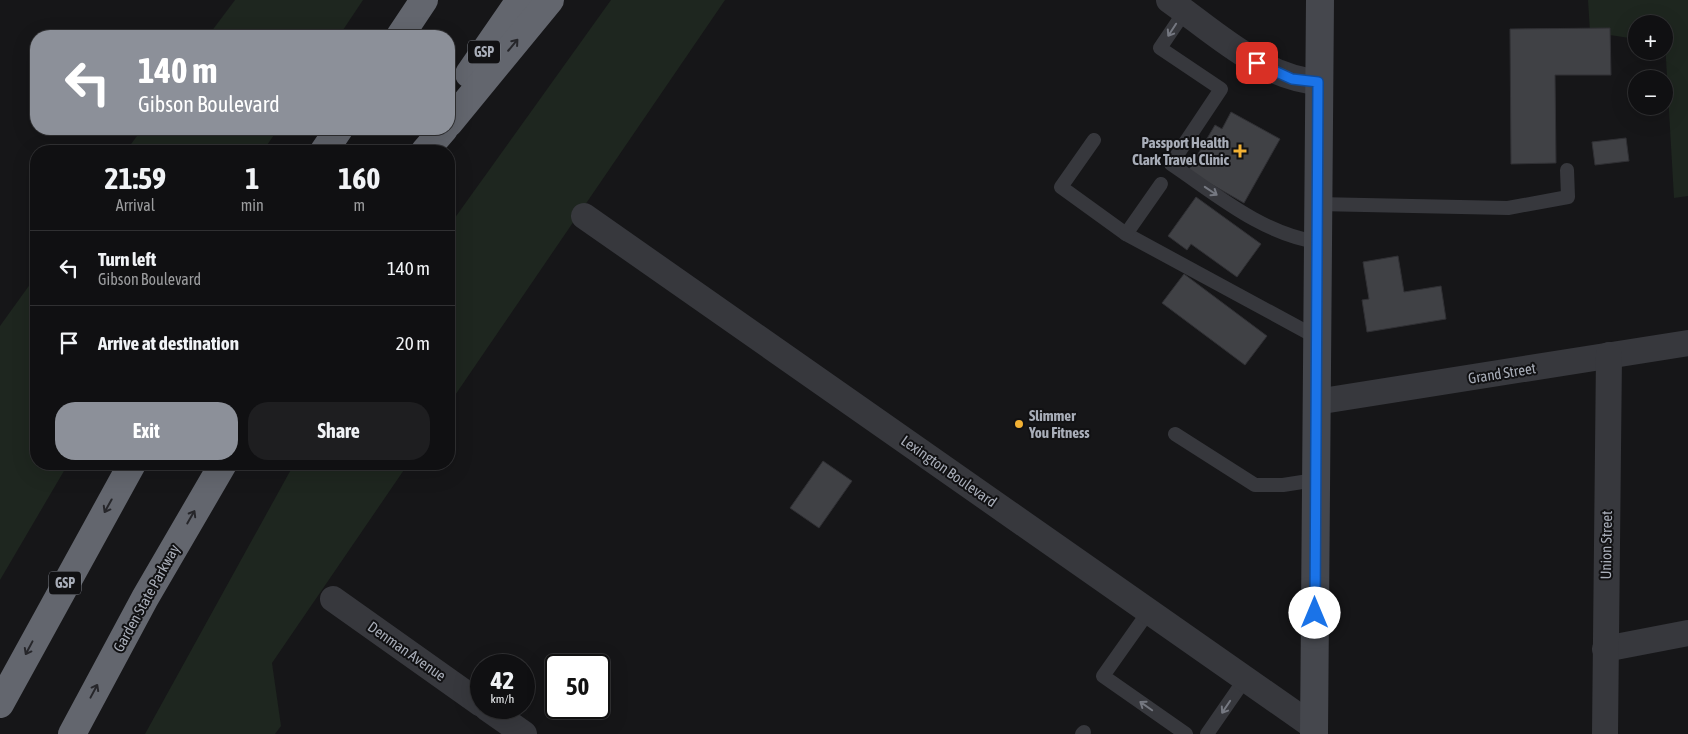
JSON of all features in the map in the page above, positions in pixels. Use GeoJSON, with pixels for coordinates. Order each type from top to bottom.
{"type":"FeatureCollection","features":[{"type":"Feature","properties":{"kind":"highway"},"geometry":{"type":"LineString","coordinates":[[397,30],[416,0]]}},
{"type":"Feature","properties":{"kind":"highway"},"geometry":{"type":"LineString","coordinates":[[404,30],[424,0]]}},
{"type":"Feature","properties":{"kind":"highway","name":"GSP"},"geometry":{"type":"LineString","coordinates":[[455,96],[520,0]]}},
{"type":"Feature","properties":{"kind":"highway"},"geometry":{"type":"LineString","coordinates":[[455,115],[550,0]]}},
{"type":"Feature","properties":{"kind":"highway"},"geometry":{"type":"LineString","coordinates":[[430,145],[439,135]]}},
{"type":"Feature","properties":{"kind":"highway","name":"GSP"},"geometry":{"type":"LineString","coordinates":[[0,704],[129,470]]}},
{"type":"Feature","properties":{"kind":"highway","name":"Garden State Parkway"},"geometry":{"type":"LineString","coordinates":[[72,734],[145,598],[220,470]]}},
{"type":"Feature","properties":{"kind":"main road"},"geometry":{"type":"LineString","coordinates":[[1314,730],[1320,0]]}},
{"type":"Feature","properties":{"kind":"street"},"geometry":{"type":"LineString","coordinates":[[1177,6],[1267,68],[1292,79],[1318,82]]}},
{"type":"Feature","properties":{"kind":"street","name":"Lexington Boulevard"},"geometry":{"type":"LineString","coordinates":[[584,216],[1149,611],[1314,730]]}},
{"type":"Feature","properties":{"kind":"street","name":"Grand Street"},"geometry":{"type":"LineString","coordinates":[[1316,402],[1688,342]]}},
{"type":"Feature","properties":{"kind":"street","name":"Union Street"},"geometry":{"type":"LineString","coordinates":[[1605,734],[1609,355]]}},
{"type":"Feature","properties":{"kind":"street","name":"Denman Avenue"},"geometry":{"type":"LineString","coordinates":[[333,599],[470,696]]}},
{"type":"Feature","properties":{"kind":"street"},"geometry":{"type":"LineString","coordinates":[[1605,649],[1688,633]]}},
{"type":"Feature","properties":{"kind":"street"},"geometry":{"type":"LineString","coordinates":[[503,719],[524,734]]}},
{"type":"Feature","properties":{"kind":"lane"},"geometry":{"type":"LineString","coordinates":[[1177,6],[1160,48],[1221,89],[1171,164],[1254,220],[1292,238],[1317,242]]}},
{"type":"Feature","properties":{"kind":"lane"},"geometry":{"type":"LineString","coordinates":[[1094,140],[1061,187],[1126,234],[1316,337]]}},
{"type":"Feature","properties":{"kind":"lane"},"geometry":{"type":"LineString","coordinates":[[1317,204],[1508,208],[1568,197],[1568,170]]}},
{"type":"Feature","properties":{"kind":"lane"},"geometry":{"type":"LineString","coordinates":[[1126,234],[1161,184]]}},
{"type":"Feature","properties":{"kind":"lane"},"geometry":{"type":"LineString","coordinates":[[1175,434],[1256,485],[1283,485],[1315,480]]}},
{"type":"Feature","properties":{"kind":"lane"},"geometry":{"type":"LineString","coordinates":[[1149,611],[1103,676],[1186,734]]}},
{"type":"Feature","properties":{"kind":"lane"},"geometry":{"type":"LineString","coordinates":[[1208,734],[1245,679]]}},
{"type":"Feature","properties":{"kind":"shaded area"},"geometry":{"type":"Polygon","coordinates":[[[235,0],[363,0],[343,30],[212,30],[235,0]]]}},
{"type":"Feature","properties":{"kind":"shaded area"},"geometry":{"type":"Polygon","coordinates":[[[611,0],[725,0],[455,395],[455,218],[611,0]]]}},
{"type":"Feature","properties":{"kind":"shaded area"},"geometry":{"type":"Polygon","coordinates":[[[1588,0],[1688,0],[1688,196],[1674,198],[1669,115],[1673,115],[1673,70],[1667,70],[1666,60],[1673,60],[1673,15],[1628,15],[1628,38],[1590,32],[1588,0]]]}},
{"type":"Feature","properties":{"kind":"shaded area"},"geometry":{"type":"Polygon","coordinates":[[[138,135],[274,135],[267,145],[130,145],[138,135]]]}},
{"type":"Feature","properties":{"kind":"shaded area"},"geometry":{"type":"Polygon","coordinates":[[[30,284],[30,470],[64,470],[0,580],[0,326],[30,284]]]}},
{"type":"Feature","properties":{"kind":"shaded area"},"geometry":{"type":"Polygon","coordinates":[[[291,470],[404,470],[272,663],[281,726],[275,734],[145,734],[291,470]]]}},
{"type":"Feature","properties":{"kind":"building"},"geometry":{"type":"Polygon","coordinates":[[[1610,28],[1611,75],[1555,75],[1556,163],[1511,164],[1510,29],[1610,28]]]}},
{"type":"Feature","properties":{"kind":"building"},"geometry":{"type":"Polygon","coordinates":[[[1231,112],[1280,139],[1244,203],[1188,171],[1215,125],[1222,129],[1231,112]]]}},
{"type":"Feature","properties":{"kind":"building"},"geometry":{"type":"Polygon","coordinates":[[[1626,138],[1629,161],[1595,165],[1592,142],[1626,138]]]}},
{"type":"Feature","properties":{"kind":"building"},"geometry":{"type":"Polygon","coordinates":[[[1196,197],[1261,244],[1237,277],[1191,244],[1187,250],[1168,236],[1196,197]]]}},
{"type":"Feature","properties":{"kind":"building"},"geometry":{"type":"Polygon","coordinates":[[[1398,256],[1404,292],[1441,286],[1446,319],[1367,332],[1362,300],[1369,299],[1363,262],[1398,256]]]}},
{"type":"Feature","properties":{"kind":"building"},"geometry":{"type":"Polygon","coordinates":[[[1184,274],[1267,336],[1245,365],[1162,303],[1184,274]]]}},
{"type":"Feature","properties":{"kind":"building"},"geometry":{"type":"Polygon","coordinates":[[[823,461],[852,481],[819,528],[790,508],[823,461]]]}},
{"type":"Feature","properties":{"kind":"place","name":"Passport Health Clark Travel Clinic"},"geometry":{"type":"Point","coordinates":[1240,151]}},
{"type":"Feature","properties":{"kind":"place","name":"Slimmer You Fitness"},"geometry":{"type":"Point","coordinates":[1019,424]}},
{"type":"Feature","properties":{"kind":"route"},"geometry":{"type":"LineString","coordinates":[[1257,63],[1292,79],[1318,82],[1315,613]]}}]}
